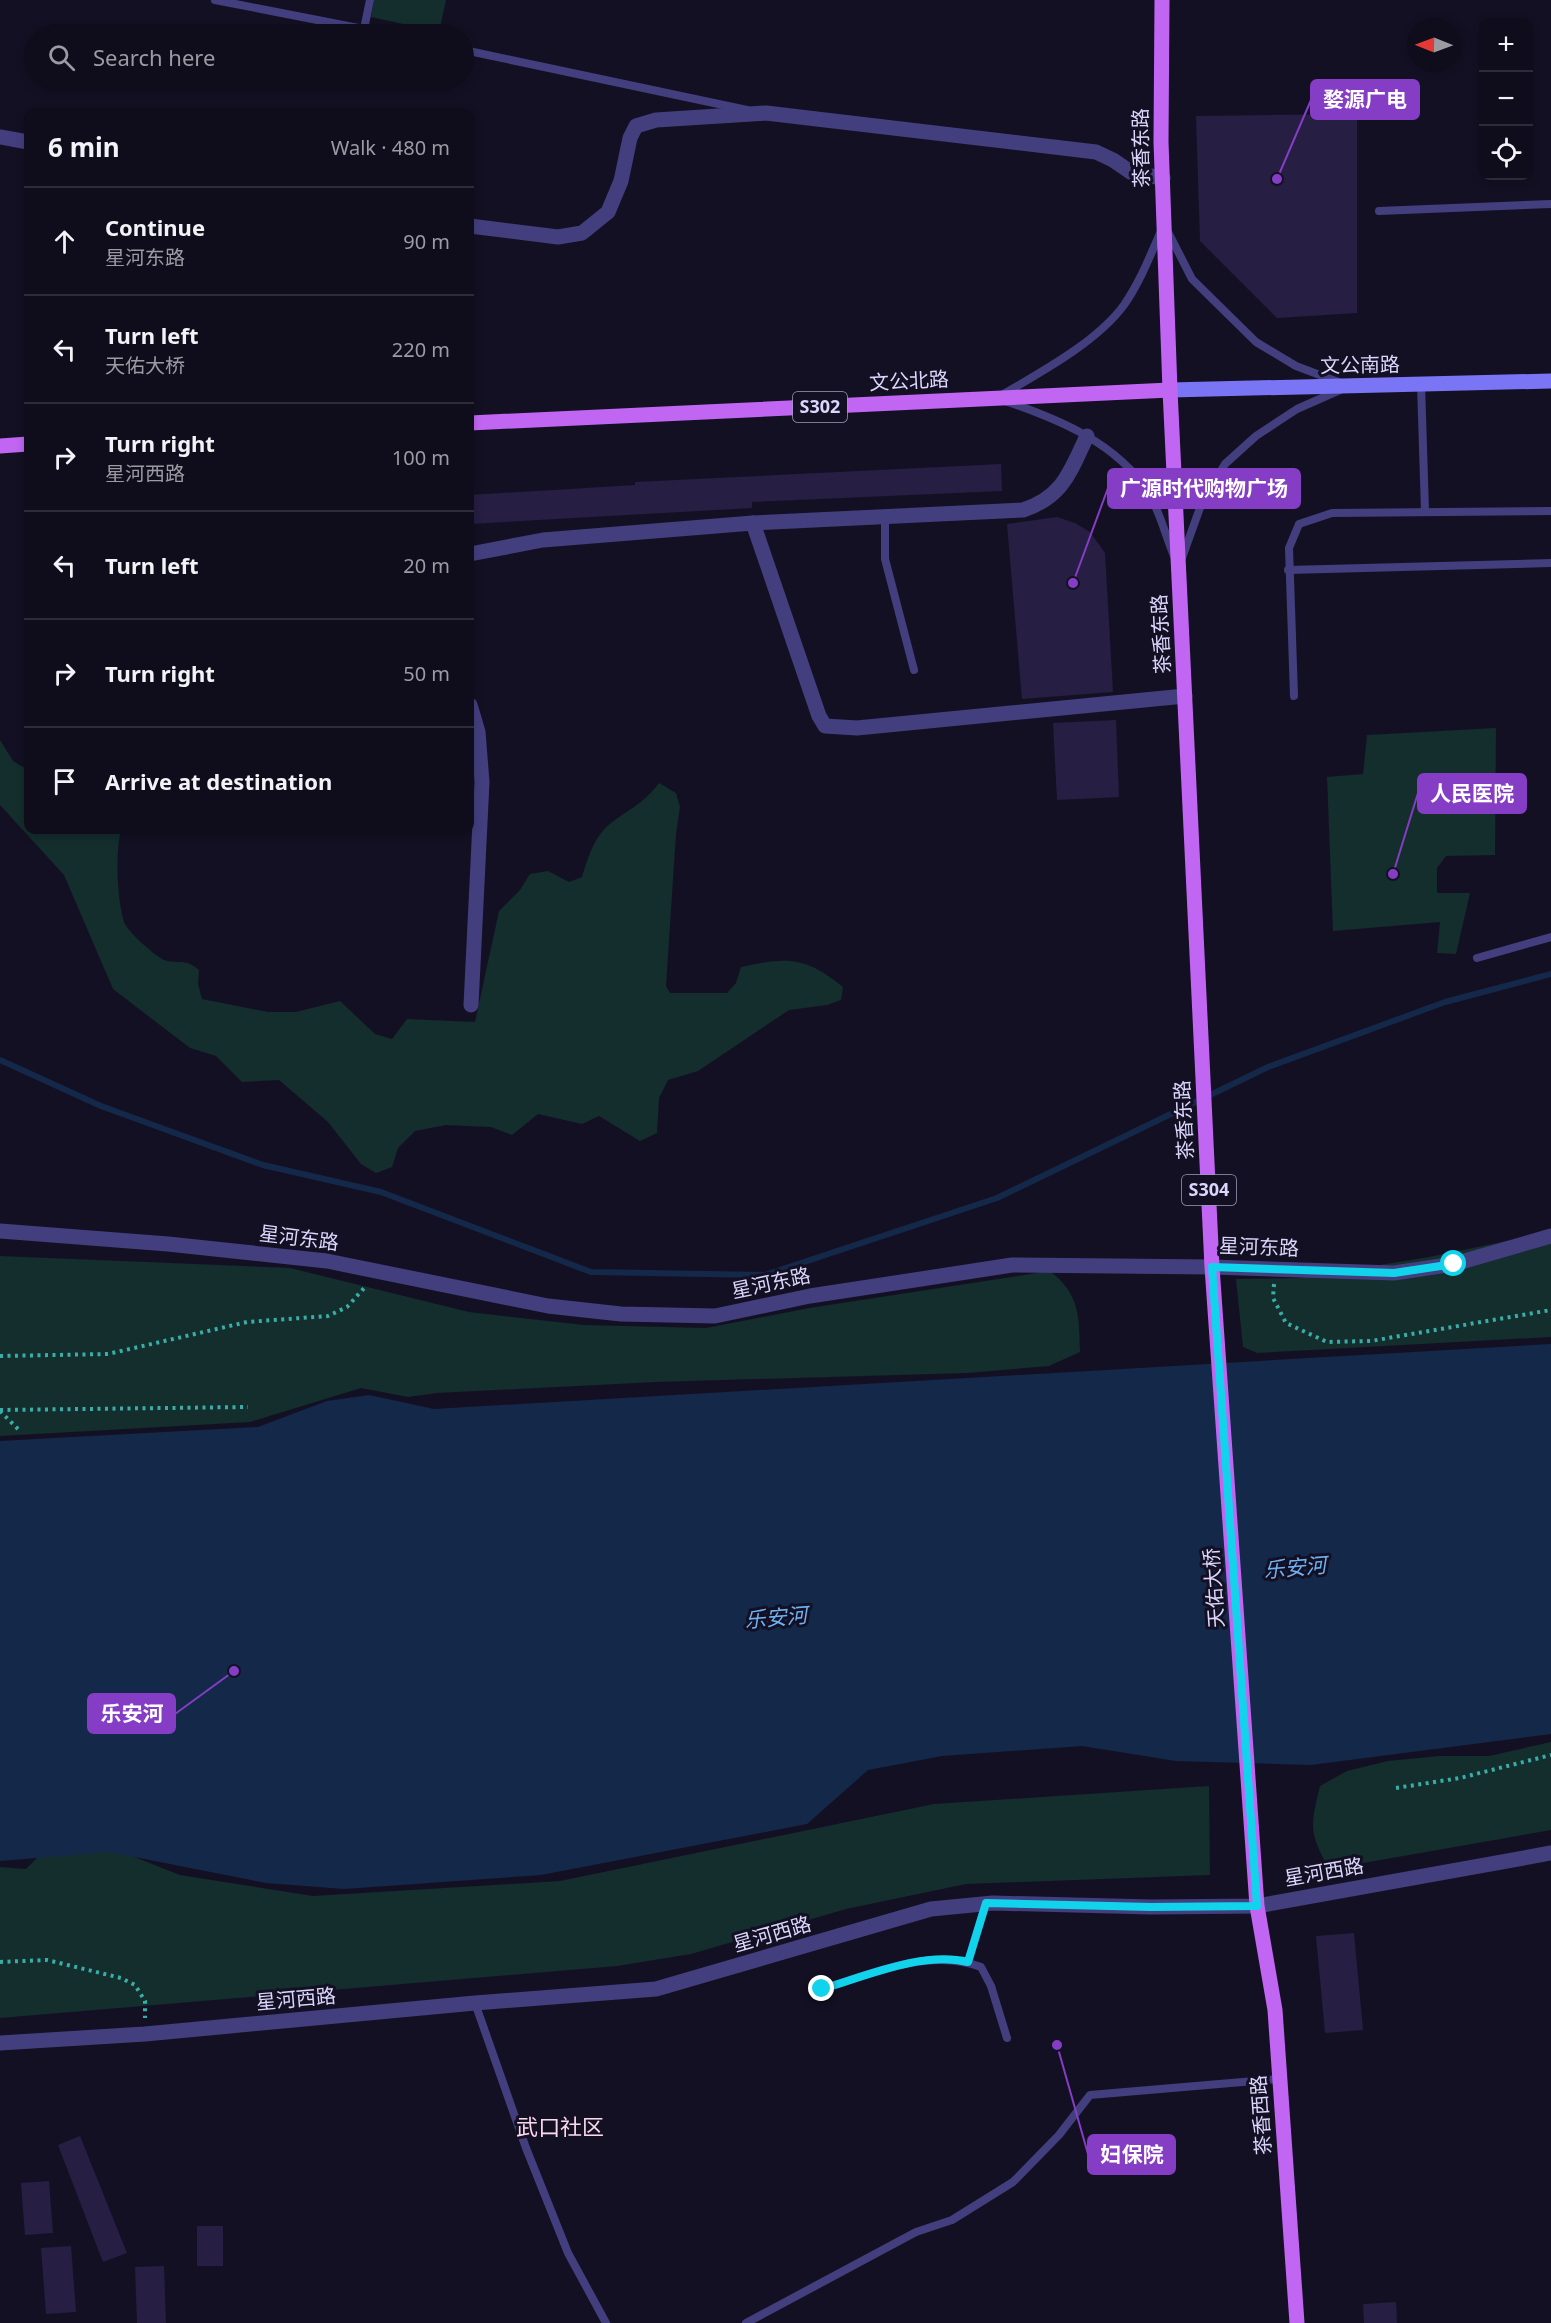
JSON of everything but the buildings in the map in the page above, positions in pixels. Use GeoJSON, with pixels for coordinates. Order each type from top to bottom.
{"type":"FeatureCollection","features":[{"type":"Feature","properties":{"kind":"main road","name":"茶香东路"},"geometry":{"type":"LineString","coordinates":[[1162,0],[1160,24],[1162,178],[1170,390],[1212,1267]]}},
{"type":"Feature","properties":{"kind":"main road","name":"文公南路"},"geometry":{"type":"LineString","coordinates":[[1170,390],[1551,381]]}},
{"type":"Feature","properties":{"kind":"main road","name":"文公北路"},"geometry":{"type":"LineString","coordinates":[[474,423],[1170,390]]}},
{"type":"Feature","properties":{"kind":"main road"},"geometry":{"type":"LineString","coordinates":[[0,446],[24,444]]}},
{"type":"Feature","properties":{"kind":"main road","name":"天佑大桥"},"geometry":{"type":"LineString","coordinates":[[1212,1267],[1257,1906]]}},
{"type":"Feature","properties":{"kind":"main road","name":"茶香西路"},"geometry":{"type":"LineString","coordinates":[[1257,1906],[1275,2010],[1297,2323]]}},
{"type":"Feature","properties":{"kind":"street"},"geometry":{"type":"LineString","coordinates":[[474,226],[558,237],[582,233],[608,212],[621,182],[630,138],[636,126],[656,120],[765,113],[1096,152],[1132,173],[1162,178]]}},
{"type":"Feature","properties":{"kind":"street"},"geometry":{"type":"LineString","coordinates":[[0,137],[24,141]]}},
{"type":"Feature","properties":{"kind":"street"},"geometry":{"type":"LineString","coordinates":[[474,553],[543,540],[753,523],[1023,510],[1037,506],[1062,487],[1087,436]]}},
{"type":"Feature","properties":{"kind":"street"},"geometry":{"type":"LineString","coordinates":[[753,523],[819,716],[825,726],[858,728],[1185,696]]}},
{"type":"Feature","properties":{"kind":"street"},"geometry":{"type":"LineString","coordinates":[[471,1005],[482,782],[478,732],[474,718]]}},
{"type":"Feature","properties":{"kind":"street","name":"星河东路"},"geometry":{"type":"LineString","coordinates":[[0,1231],[168,1244],[327,1261],[549,1306],[621,1314],[715,1316],[810,1296],[1012,1265],[1212,1267],[1394,1273],[1454,1264],[1551,1236]]}},
{"type":"Feature","properties":{"kind":"street","name":"星河西路"},"geometry":{"type":"LineString","coordinates":[[0,2043],[145,2034],[475,2002],[656,1989],[931,1909],[986,1903],[1151,1907],[1257,1906],[1551,1853]]}},
{"type":"Feature","properties":{"kind":"lane"},"geometry":{"type":"LineString","coordinates":[[215,0],[337,24]]}},
{"type":"Feature","properties":{"kind":"lane"},"geometry":{"type":"LineString","coordinates":[[364,24],[369,0]]}},
{"type":"Feature","properties":{"kind":"lane"},"geometry":{"type":"LineString","coordinates":[[474,52],[765,113]]}},
{"type":"Feature","properties":{"kind":"lane"},"geometry":{"type":"LineString","coordinates":[[1379,211],[1551,204]]}},
{"type":"Feature","properties":{"kind":"lane"},"geometry":{"type":"LineString","coordinates":[[1164,224],[1192,279],[1256,342],[1296,366],[1349,386]]}},
{"type":"Feature","properties":{"kind":"lane"},"geometry":{"type":"LineString","coordinates":[[996,398],[1057,362],[1087,341],[1123,306],[1141,277],[1164,224]]}},
{"type":"Feature","properties":{"kind":"lane"},"geometry":{"type":"LineString","coordinates":[[1422,384],[1425,511]]}},
{"type":"Feature","properties":{"kind":"lane"},"geometry":{"type":"LineString","coordinates":[[1179,567],[1201,505],[1225,464],[1256,436],[1297,409],[1349,386]]}},
{"type":"Feature","properties":{"kind":"lane"},"geometry":{"type":"LineString","coordinates":[[996,398],[1046,415],[1087,436],[1124,462],[1149,492],[1179,567]]}},
{"type":"Feature","properties":{"kind":"lane"},"geometry":{"type":"LineString","coordinates":[[1294,696],[1288,570],[1289,548],[1299,524],[1332,513],[1551,511]]}},
{"type":"Feature","properties":{"kind":"lane"},"geometry":{"type":"LineString","coordinates":[[885,518],[885,559],[914,670]]}},
{"type":"Feature","properties":{"kind":"lane"},"geometry":{"type":"LineString","coordinates":[[1288,570],[1551,563]]}},
{"type":"Feature","properties":{"kind":"lane"},"geometry":{"type":"LineString","coordinates":[[1478,958],[1551,937]]}},
{"type":"Feature","properties":{"kind":"lane"},"geometry":{"type":"LineString","coordinates":[[968,1962],[986,1903]]}},
{"type":"Feature","properties":{"kind":"lane"},"geometry":{"type":"LineString","coordinates":[[822,1989],[907,1964],[942,1958],[968,1962],[981,1967],[991,1986],[1007,2038]]}},
{"type":"Feature","properties":{"kind":"lane"},"geometry":{"type":"LineString","coordinates":[[475,2002],[526,2148],[564,2243],[606,2323]]}},
{"type":"Feature","properties":{"kind":"lane"},"geometry":{"type":"LineString","coordinates":[[746,2323],[916,2232],[952,2220],[1013,2182],[1059,2135],[1090,2095],[1279,2079]]}},
{"type":"Feature","properties":{"kind":"path"},"geometry":{"type":"LineString","coordinates":[[1274,1269],[1274,1298],[1286,1323],[1327,1342],[1371,1341],[1551,1310]]}},
{"type":"Feature","properties":{"kind":"path"},"geometry":{"type":"LineString","coordinates":[[0,1356],[108,1354],[247,1322],[328,1316],[347,1307],[378,1272]]}},
{"type":"Feature","properties":{"kind":"path"},"geometry":{"type":"LineString","coordinates":[[0,1411],[248,1407]]}},
{"type":"Feature","properties":{"kind":"path"},"geometry":{"type":"LineString","coordinates":[[0,1411],[21,1432]]}},
{"type":"Feature","properties":{"kind":"path"},"geometry":{"type":"LineString","coordinates":[[1396,1788],[1460,1778],[1551,1755]]}},
{"type":"Feature","properties":{"kind":"path"},"geometry":{"type":"LineString","coordinates":[[0,1962],[47,1960],[121,1977],[135,1985],[145,2001],[145,2034]]}},
{"type":"Feature","properties":{"kind":"green space"},"geometry":{"type":"Polygon","coordinates":[[[374,0],[446,0],[441,24],[403,24],[371,17],[374,0]]]}},
{"type":"Feature","properties":{"kind":"green space"},"geometry":{"type":"Polygon","coordinates":[[[1496,728],[1495,855],[1446,856],[1437,868],[1437,893],[1470,893],[1456,954],[1437,953],[1440,922],[1333,931],[1327,777],[1363,774],[1367,735],[1496,728]]]}},
{"type":"Feature","properties":{"kind":"green space"},"geometry":{"type":"Polygon","coordinates":[[[0,740],[13,761],[24,768],[24,831],[0,805],[0,740]]]}},
{"type":"Feature","properties":{"kind":"green space"},"geometry":{"type":"Polygon","coordinates":[[[659,783],[676,793],[680,807],[676,834],[666,986],[670,993],[727,993],[736,983],[741,967],[783,961],[806,964],[818,969],[843,987],[841,1000],[827,1005],[789,1010],[698,1071],[668,1080],[659,1098],[657,1133],[640,1141],[599,1116],[582,1124],[538,1114],[512,1135],[491,1127],[446,1125],[415,1131],[398,1148],[392,1167],[376,1173],[361,1164],[328,1122],[279,1080],[242,1082],[216,1056],[190,1048],[113,989],[64,875],[27,834],[120,834],[118,876],[124,922],[148,949],[160,958],[189,964],[199,970],[198,984],[202,999],[268,1012],[296,1012],[340,1001],[375,1034],[392,1039],[407,1019],[475,1022],[499,911],[520,890],[530,874],[548,871],[569,882],[582,877],[592,848],[600,834],[611,823],[642,801],[659,783]]]}},
{"type":"Feature","properties":{"kind":"green space"},"geometry":{"type":"Polygon","coordinates":[[[1551,1232],[1551,1337],[1257,1353],[1243,1347],[1236,1279],[1300,1278],[1429,1257],[1551,1232]]]}},
{"type":"Feature","properties":{"kind":"green space"},"geometry":{"type":"Polygon","coordinates":[[[0,1256],[290,1268],[469,1312],[584,1325],[706,1328],[809,1308],[1050,1271],[1067,1289],[1076,1307],[1080,1352],[1049,1366],[967,1373],[656,1382],[437,1393],[408,1397],[361,1388],[250,1422],[0,1436],[0,1256]]]}},
{"type":"Feature","properties":{"kind":"green space"},"geometry":{"type":"Polygon","coordinates":[[[1551,1742],[1551,1830],[1329,1869],[1313,1829],[1314,1811],[1320,1786],[1347,1771],[1388,1761],[1439,1756],[1489,1756],[1551,1742]]]}},
{"type":"Feature","properties":{"kind":"green space"},"geometry":{"type":"Polygon","coordinates":[[[1209,1786],[1210,1875],[966,1884],[846,1909],[691,1954],[617,1966],[0,2018],[0,1867],[26,1869],[47,1848],[99,1843],[180,1875],[313,1896],[560,1881],[934,1804],[1209,1786]]]}},
{"type":"Feature","properties":{"kind":"water"},"geometry":{"type":"Polygon","coordinates":[[[1551,1344],[1551,1734],[1311,1765],[1176,1761],[1082,1746],[942,1756],[868,1770],[807,1824],[541,1875],[344,1889],[266,1883],[109,1852],[0,1861],[0,1441],[258,1427],[327,1401],[369,1395],[434,1409],[1551,1344]]]}},
{"type":"Feature","properties":{"kind":"waterway"},"geometry":{"type":"LineString","coordinates":[[0,1060],[101,1106],[263,1165],[381,1192],[591,1272],[765,1275],[997,1198],[1268,1067],[1445,1002],[1551,974]]}},
{"type":"Feature","properties":{"kind":"place","name":"婺源广电"},"geometry":{"type":"Point","coordinates":[1277,179]}},
{"type":"Feature","properties":{"kind":"place","name":"广源时代购物广场"},"geometry":{"type":"Point","coordinates":[1073,583]}},
{"type":"Feature","properties":{"kind":"place","name":"人民医院"},"geometry":{"type":"Point","coordinates":[1393,874]}},
{"type":"Feature","properties":{"kind":"place","name":"乐安河"},"geometry":{"type":"Point","coordinates":[234,1671]}},
{"type":"Feature","properties":{"kind":"place","name":"妇保院"},"geometry":{"type":"Point","coordinates":[1057,2045]}},
{"type":"Feature","properties":{"kind":"district","name":"武口社区"},"geometry":{"type":"Point","coordinates":[560,2127]}},
{"type":"Feature","properties":{"kind":"route"},"geometry":{"type":"LineString","coordinates":[[822,1989],[907,1964],[942,1958],[968,1962],[986,1903],[1151,1907],[1257,1906],[1212,1267],[1394,1273],[1454,1264]]}}]}
